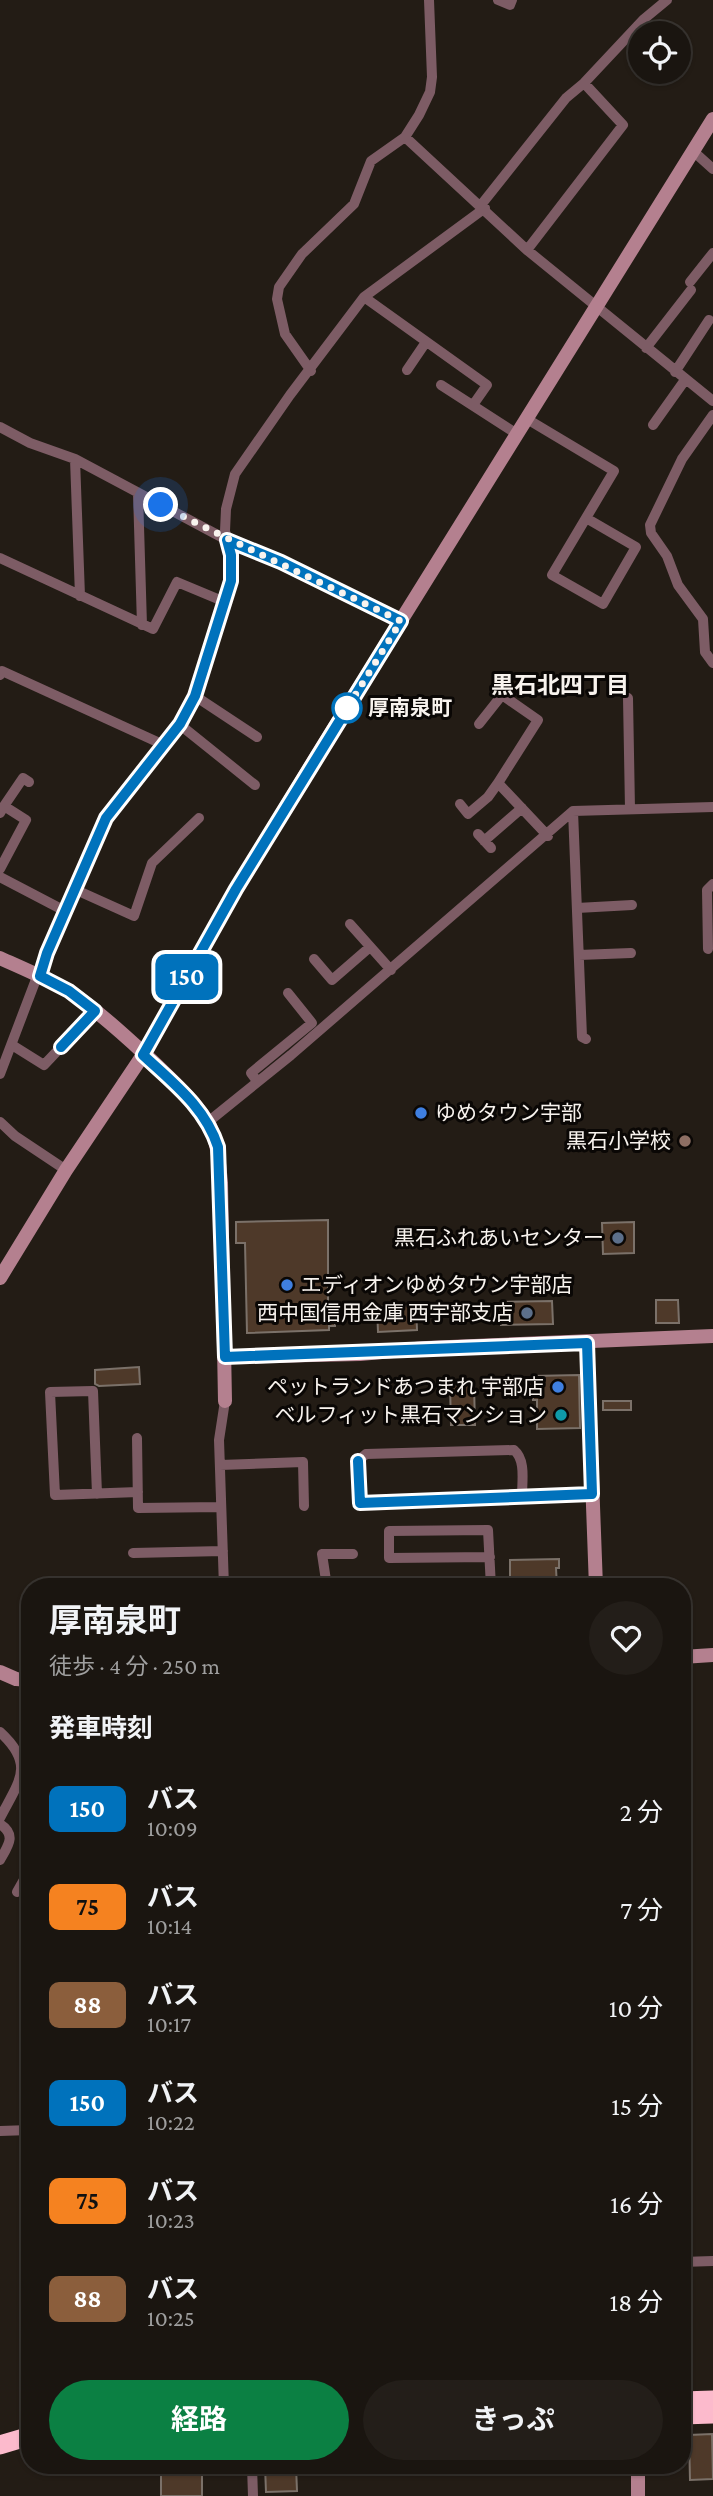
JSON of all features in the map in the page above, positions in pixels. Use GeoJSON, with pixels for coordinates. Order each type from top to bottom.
{"type":"FeatureCollection","features":[{"type":"Feature","properties":{"kind":"highway"},"geometry":{"type":"LineString","coordinates":[[691,2401],[713,2400]]}},
{"type":"Feature","properties":{"kind":"highway"},"geometry":{"type":"LineString","coordinates":[[691,2415],[713,2414]]}},
{"type":"Feature","properties":{"kind":"highway"},"geometry":{"type":"LineString","coordinates":[[0,2435],[21,2429]]}},
{"type":"Feature","properties":{"kind":"highway"},"geometry":{"type":"LineString","coordinates":[[0,2445],[21,2439]]}},
{"type":"Feature","properties":{"kind":"street"},"geometry":{"type":"LineString","coordinates":[[311,371],[285,334],[277,299],[279,287],[302,254],[354,204],[370,161],[405,137],[430,92],[429,0]]}},
{"type":"Feature","properties":{"kind":"street"},"geometry":{"type":"LineString","coordinates":[[498,0],[510,5],[512,0]]}},
{"type":"Feature","properties":{"kind":"street"},"geometry":{"type":"LineString","coordinates":[[0,1074],[74,889],[106,818],[164,746],[195,696],[231,581],[231,555],[225,531],[226,509],[235,474],[364,297],[483,206],[566,98],[584,83],[644,19],[667,0]]}},
{"type":"Feature","properties":{"kind":"street"},"geometry":{"type":"LineString","coordinates":[[527,250],[623,125],[584,83]]}},
{"type":"Feature","properties":{"kind":"street"},"geometry":{"type":"LineString","coordinates":[[0,1278],[66,1170],[143,1055],[236,889],[713,119]]}},
{"type":"Feature","properties":{"kind":"street"},"geometry":{"type":"LineString","coordinates":[[405,137],[483,206],[527,250],[713,401]]}},
{"type":"Feature","properties":{"kind":"street"},"geometry":{"type":"LineString","coordinates":[[693,151],[713,169]]}},
{"type":"Feature","properties":{"kind":"street"},"geometry":{"type":"LineString","coordinates":[[646,348],[713,253]]}},
{"type":"Feature","properties":{"kind":"street"},"geometry":{"type":"LineString","coordinates":[[364,297],[487,385],[473,405]]}},
{"type":"Feature","properties":{"kind":"street"},"geometry":{"type":"LineString","coordinates":[[675,372],[706,325],[713,335]]}},
{"type":"Feature","properties":{"kind":"street"},"geometry":{"type":"LineString","coordinates":[[407,370],[426,342]]}},
{"type":"Feature","properties":{"kind":"street"},"geometry":{"type":"LineString","coordinates":[[653,425],[685,380]]}},
{"type":"Feature","properties":{"kind":"street"},"geometry":{"type":"LineString","coordinates":[[440,385],[517,434]]}},
{"type":"Feature","properties":{"kind":"street"},"geometry":{"type":"LineString","coordinates":[[713,415],[682,459],[650,524],[651,533],[667,556],[678,585],[703,619],[705,652],[713,663]]}},
{"type":"Feature","properties":{"kind":"street"},"geometry":{"type":"LineString","coordinates":[[527,419],[614,471],[552,575],[603,604],[636,547],[586,518]]}},
{"type":"Feature","properties":{"kind":"street"},"geometry":{"type":"LineString","coordinates":[[0,427],[30,443],[75,459],[227,540],[281,562],[401,621]]}},
{"type":"Feature","properties":{"kind":"street"},"geometry":{"type":"LineString","coordinates":[[75,459],[80,596]]}},
{"type":"Feature","properties":{"kind":"street"},"geometry":{"type":"LineString","coordinates":[[138,493],[142,625]]}},
{"type":"Feature","properties":{"kind":"street"},"geometry":{"type":"LineString","coordinates":[[0,558],[153,629],[177,582],[225,602]]}},
{"type":"Feature","properties":{"kind":"street"},"geometry":{"type":"LineString","coordinates":[[703,619],[713,611]]}},
{"type":"Feature","properties":{"kind":"street"},"geometry":{"type":"LineString","coordinates":[[0,675],[2,671],[164,746]]}},
{"type":"Feature","properties":{"kind":"street"},"geometry":{"type":"LineString","coordinates":[[460,804],[468,814],[488,797],[538,720],[502,695],[479,724]]}},
{"type":"Feature","properties":{"kind":"street"},"geometry":{"type":"LineString","coordinates":[[195,696],[257,737]]}},
{"type":"Feature","properties":{"kind":"street"},"geometry":{"type":"LineString","coordinates":[[628,698],[631,809]]}},
{"type":"Feature","properties":{"kind":"street"},"geometry":{"type":"LineString","coordinates":[[180,724],[255,785]]}},
{"type":"Feature","properties":{"kind":"street"},"geometry":{"type":"LineString","coordinates":[[0,869],[29,815],[2,809],[23,778],[29,782]]}},
{"type":"Feature","properties":{"kind":"street"},"geometry":{"type":"LineString","coordinates":[[498,783],[548,836]]}},
{"type":"Feature","properties":{"kind":"street"},"geometry":{"type":"LineString","coordinates":[[208,1122],[391,970],[548,836],[573,811],[713,807]]}},
{"type":"Feature","properties":{"kind":"street"},"geometry":{"type":"LineString","coordinates":[[485,841],[522,808]]}},
{"type":"Feature","properties":{"kind":"street"},"geometry":{"type":"LineString","coordinates":[[573,811],[582,1037],[586,1039]]}},
{"type":"Feature","properties":{"kind":"street"},"geometry":{"type":"LineString","coordinates":[[74,889],[134,916],[152,863],[199,818]]}},
{"type":"Feature","properties":{"kind":"street"},"geometry":{"type":"LineString","coordinates":[[0,877],[65,911]]}},
{"type":"Feature","properties":{"kind":"street"},"geometry":{"type":"LineString","coordinates":[[708,948],[707,890],[713,884]]}},
{"type":"Feature","properties":{"kind":"street"},"geometry":{"type":"LineString","coordinates":[[577,908],[632,905]]}},
{"type":"Feature","properties":{"kind":"street"},"geometry":{"type":"LineString","coordinates":[[350,924],[391,970]]}},
{"type":"Feature","properties":{"kind":"street"},"geometry":{"type":"LineString","coordinates":[[314,959],[332,980],[370,947]]}},
{"type":"Feature","properties":{"kind":"street"},"geometry":{"type":"LineString","coordinates":[[579,955],[631,953]]}},
{"type":"Feature","properties":{"kind":"street"},"geometry":{"type":"LineString","coordinates":[[0,958],[69,991],[95,1011],[188,1097],[208,1122],[219,1157],[225,1357],[225,1401],[219,1440],[224,1578]]}},
{"type":"Feature","properties":{"kind":"street"},"geometry":{"type":"LineString","coordinates":[[257,1081],[251,1073],[312,1023],[288,993]]}},
{"type":"Feature","properties":{"kind":"street"},"geometry":{"type":"LineString","coordinates":[[12,1045],[44,1065],[95,1011]]}},
{"type":"Feature","properties":{"kind":"street"},"geometry":{"type":"LineString","coordinates":[[0,1122],[15,1136],[66,1170]]}},
{"type":"Feature","properties":{"kind":"street"},"geometry":{"type":"LineString","coordinates":[[225,1357],[713,1336]]}},
{"type":"Feature","properties":{"kind":"street"},"geometry":{"type":"LineString","coordinates":[[587,1343],[596,1578]]}},
{"type":"Feature","properties":{"kind":"street"},"geometry":{"type":"LineString","coordinates":[[97,1494],[93,1391],[50,1392],[55,1495],[97,1494],[138,1492]]}},
{"type":"Feature","properties":{"kind":"street"},"geometry":{"type":"LineString","coordinates":[[137,1438],[138,1508],[221,1507]]}},
{"type":"Feature","properties":{"kind":"street"},"geometry":{"type":"LineString","coordinates":[[522,1496],[522,1462],[520,1454],[514,1450],[366,1454],[358,1461],[360,1503],[592,1494]]}},
{"type":"Feature","properties":{"kind":"street"},"geometry":{"type":"LineString","coordinates":[[220,1465],[303,1462],[304,1506]]}},
{"type":"Feature","properties":{"kind":"street"},"geometry":{"type":"LineString","coordinates":[[490,1557],[389,1559],[389,1531],[488,1530],[490,1557],[491,1578]]}},
{"type":"Feature","properties":{"kind":"street"},"geometry":{"type":"LineString","coordinates":[[132,1553],[223,1551]]}},
{"type":"Feature","properties":{"kind":"street"},"geometry":{"type":"LineString","coordinates":[[326,1578],[322,1554],[353,1553]]}},
{"type":"Feature","properties":{"kind":"street"},"geometry":{"type":"LineString","coordinates":[[691,1656],[713,1655]]}},
{"type":"Feature","properties":{"kind":"street"},"geometry":{"type":"LineString","coordinates":[[0,1672],[21,1679]]}},
{"type":"Feature","properties":{"kind":"street"},"geometry":{"type":"LineString","coordinates":[[0,1732],[19,1753],[21,1762]]}},
{"type":"Feature","properties":{"kind":"street"},"geometry":{"type":"LineString","coordinates":[[0,1818],[21,1778]]}},
{"type":"Feature","properties":{"kind":"street"},"geometry":{"type":"LineString","coordinates":[[0,1824],[8,1829],[11,1835],[11,1841],[0,1860]]}},
{"type":"Feature","properties":{"kind":"street"},"geometry":{"type":"LineString","coordinates":[[17,1892],[21,1885]]}},
{"type":"Feature","properties":{"kind":"street"},"geometry":{"type":"LineString","coordinates":[[0,2131],[21,2130]]}},
{"type":"Feature","properties":{"kind":"street"},"geometry":{"type":"LineString","coordinates":[[691,2262],[713,2261]]}},
{"type":"Feature","properties":{"kind":"street"},"geometry":{"type":"LineString","coordinates":[[252,2474],[253,2496]]}},
{"type":"Feature","properties":{"kind":"street"},"geometry":{"type":"LineString","coordinates":[[638,2474],[638,2496]]}},
{"type":"Feature","properties":{"kind":"building","name":"エディオンゆめタウン宇部店"},"geometry":{"type":"Polygon","coordinates":[[[328,1220],[328,1315],[335,1315],[335,1326],[329,1326],[329,1330],[247,1333],[245,1243],[236,1243],[236,1222],[328,1220]]]}},
{"type":"Feature","properties":{"kind":"building","name":"黒石ふれあいセンター"},"geometry":{"type":"Polygon","coordinates":[[[634,1222],[634,1253],[603,1254],[602,1223],[634,1222]]]}},
{"type":"Feature","properties":{"kind":"building"},"geometry":{"type":"Polygon","coordinates":[[[656,1300],[678,1300],[679,1323],[656,1323],[656,1300]]]}},
{"type":"Feature","properties":{"kind":"building","name":"西中国信用金庫 西宇部支店"},"geometry":{"type":"Polygon","coordinates":[[[552,1301],[553,1324],[501,1325],[501,1302],[552,1301]]]}},
{"type":"Feature","properties":{"kind":"building"},"geometry":{"type":"Polygon","coordinates":[[[416,1305],[417,1330],[378,1332],[377,1307],[416,1305]]]}},
{"type":"Feature","properties":{"kind":"building"},"geometry":{"type":"Polygon","coordinates":[[[139,1367],[140,1384],[95,1384],[95,1370],[139,1367]]]}},
{"type":"Feature","properties":{"kind":"building"},"geometry":{"type":"Polygon","coordinates":[[[579,1375],[580,1428],[537,1429],[537,1400],[533,1400],[532,1376],[579,1375]]]}},
{"type":"Feature","properties":{"kind":"building"},"geometry":{"type":"Polygon","coordinates":[[[474,1384],[475,1425],[451,1425],[450,1385],[474,1384]]]}},
{"type":"Feature","properties":{"kind":"building"},"geometry":{"type":"Polygon","coordinates":[[[603,1401],[631,1401],[631,1410],[603,1410],[603,1401]]]}},
{"type":"Feature","properties":{"kind":"building"},"geometry":{"type":"Polygon","coordinates":[[[559,1559],[557,1578],[510,1578],[510,1560],[559,1559]]]}},
{"type":"Feature","properties":{"kind":"building"},"geometry":{"type":"Polygon","coordinates":[[[712,2434],[713,2479],[690,2480],[691,2435],[712,2434]]]}},
{"type":"Feature","properties":{"kind":"building"},"geometry":{"type":"Polygon","coordinates":[[[265,2474],[296,2474],[297,2491],[266,2492],[265,2474]]]}},
{"type":"Feature","properties":{"kind":"building"},"geometry":{"type":"Polygon","coordinates":[[[161,2475],[202,2475],[202,2496],[161,2496],[161,2475]]]}},
{"type":"Feature","properties":{"kind":"bus line","name":"150"},"geometry":{"type":"LineString","coordinates":[[61,1047],[95,1011],[69,991],[40,976],[47,953],[106,818],[164,746],[195,696],[231,581],[231,555],[227,540],[281,562],[401,621],[236,889],[143,1055],[198,1108],[208,1122],[218,1147],[225,1357],[360,1354],[426,1348],[587,1343],[592,1494],[360,1503],[358,1461]]}},
{"type":"Feature","properties":{"kind":"place","name":"厚南泉町"},"geometry":{"type":"Point","coordinates":[347,708]}},
{"type":"Feature","properties":{"kind":"place","name":"ゆめタウン宇部"},"geometry":{"type":"Point","coordinates":[421,1113]}},
{"type":"Feature","properties":{"kind":"place","name":"黒石小学校"},"geometry":{"type":"Point","coordinates":[685,1141]}},
{"type":"Feature","properties":{"kind":"place","name":"黒石ふれあいセンター"},"geometry":{"type":"Point","coordinates":[618,1238]}},
{"type":"Feature","properties":{"kind":"place","name":"エディオンゆめタウン宇部店"},"geometry":{"type":"Point","coordinates":[287,1285]}},
{"type":"Feature","properties":{"kind":"place","name":"西中国信用金庫 西宇部支店"},"geometry":{"type":"Point","coordinates":[527,1313]}},
{"type":"Feature","properties":{"kind":"place","name":"ペットランドあつまれ 宇部店"},"geometry":{"type":"Point","coordinates":[558,1387]}},
{"type":"Feature","properties":{"kind":"place","name":"ベルフィット黒石マンション"},"geometry":{"type":"Point","coordinates":[561,1415]}},
{"type":"Feature","properties":{"kind":"district","name":"黒石北四丁目"},"geometry":{"type":"Point","coordinates":[560,685]}},
{"type":"Feature","properties":{"kind":"route"},"geometry":{"type":"LineString","coordinates":[[161,505],[227,540],[281,562],[401,621],[346,710],[347,708]]}}]}
